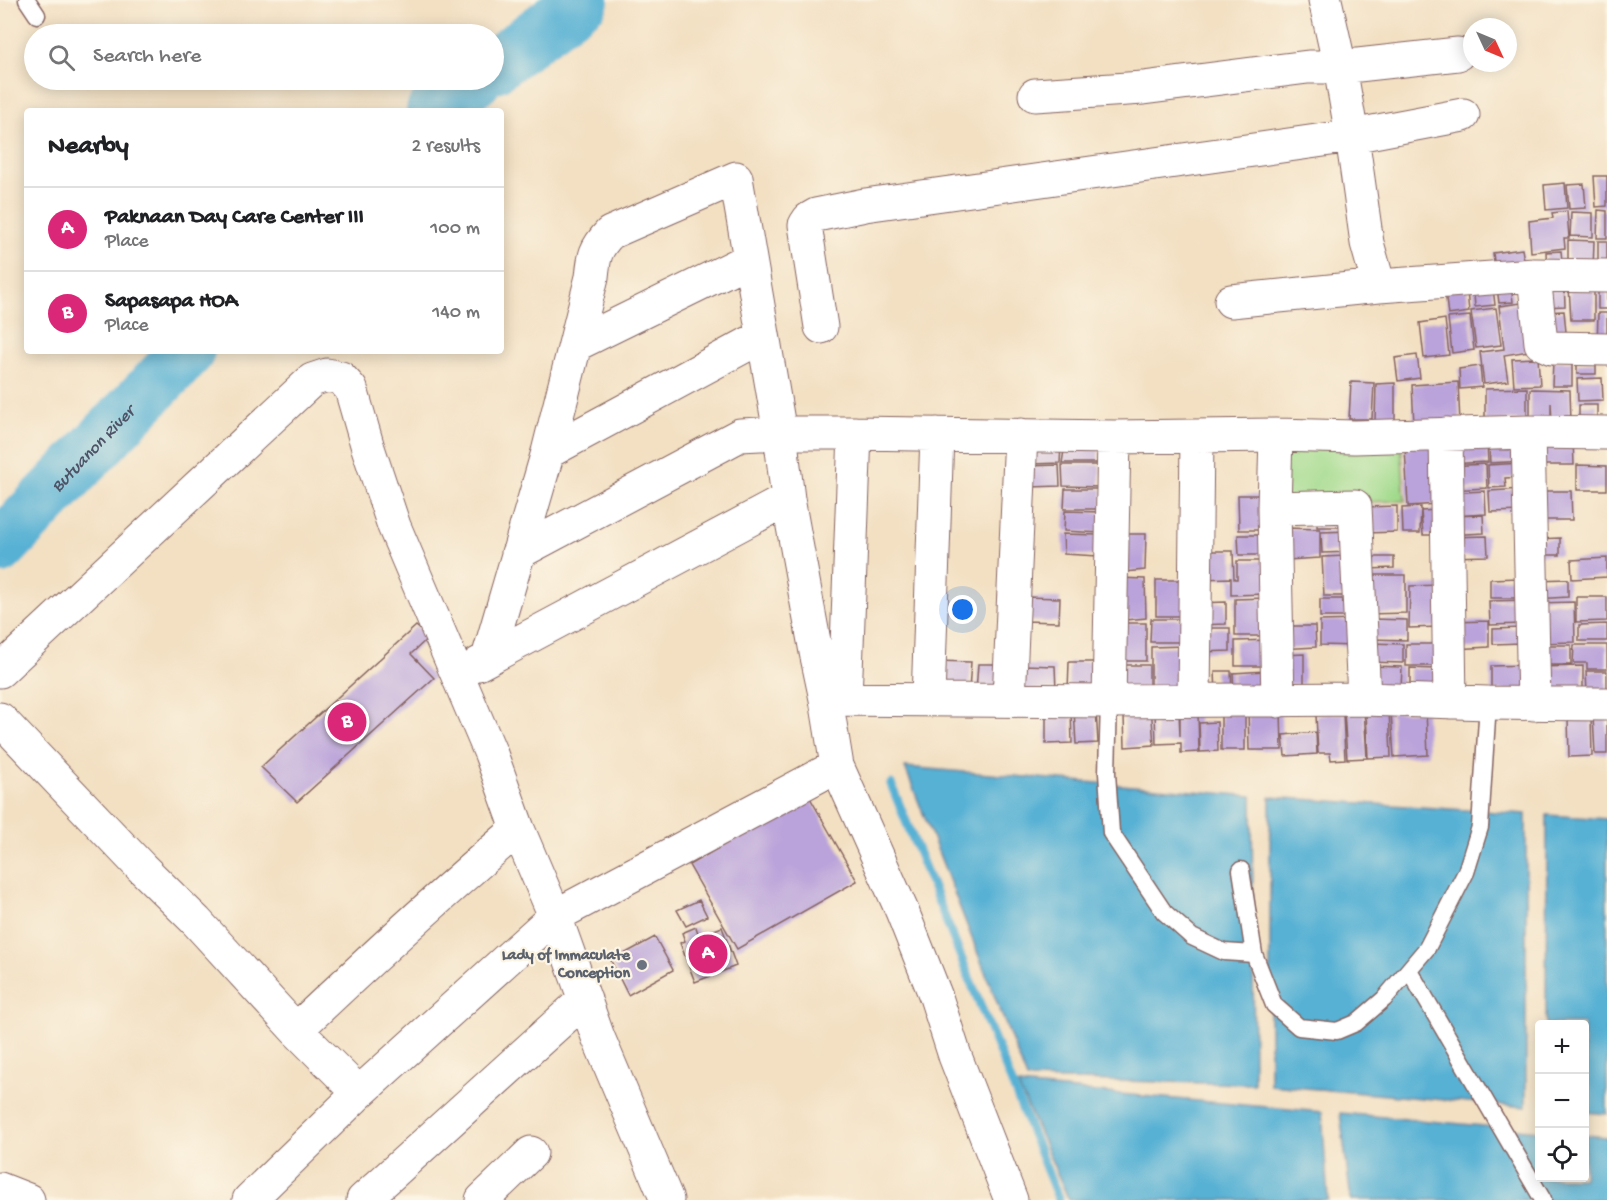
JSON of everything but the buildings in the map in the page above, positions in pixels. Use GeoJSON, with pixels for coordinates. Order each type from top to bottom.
{"type":"FeatureCollection","features":[{"type":"Feature","properties":{"kind":"street"},"geometry":{"type":"LineString","coordinates":[[1324,0],[1340,67],[1367,243],[1379,286]]}},
{"type":"Feature","properties":{"kind":"street"},"geometry":{"type":"LineString","coordinates":[[1035,95],[1143,88],[1308,67],[1340,67],[1458,54]]}},
{"type":"Feature","properties":{"kind":"street"},"geometry":{"type":"LineString","coordinates":[[822,327],[805,225],[816,215],[865,205],[1352,136],[1463,115]]}},
{"type":"Feature","properties":{"kind":"street"},"geometry":{"type":"LineString","coordinates":[[488,658],[548,452],[597,246],[610,233],[736,178],[780,433],[788,499],[816,652],[835,699]]}},
{"type":"Feature","properties":{"kind":"street"},"geometry":{"type":"LineString","coordinates":[[575,345],[750,259]]}},
{"type":"Feature","properties":{"kind":"street"},"geometry":{"type":"LineString","coordinates":[[1534,274],[1541,343],[1552,348],[1607,349]]}},
{"type":"Feature","properties":{"kind":"street"},"geometry":{"type":"LineString","coordinates":[[1231,301],[1379,286],[1534,274],[1607,276]]}},
{"type":"Feature","properties":{"kind":"street"},"geometry":{"type":"LineString","coordinates":[[548,452],[763,336]]}},
{"type":"Feature","properties":{"kind":"street"},"geometry":{"type":"LineString","coordinates":[[0,671],[312,380],[327,375],[341,378],[351,389],[394,526],[491,754],[518,829],[555,916],[598,1037],[667,1200]]}},
{"type":"Feature","properties":{"kind":"street"},"geometry":{"type":"LineString","coordinates":[[518,553],[740,435],[855,433],[1114,437],[1276,435],[1355,437],[1528,432],[1607,433]]}},
{"type":"Feature","properties":{"kind":"street"},"geometry":{"type":"LineString","coordinates":[[1528,432],[1533,704]]}},
{"type":"Feature","properties":{"kind":"street"},"geometry":{"type":"LineString","coordinates":[[855,433],[835,699],[837,766],[906,922],[1011,1200]]}},
{"type":"Feature","properties":{"kind":"street"},"geometry":{"type":"LineString","coordinates":[[928,700],[937,434]]}},
{"type":"Feature","properties":{"kind":"street"},"geometry":{"type":"LineString","coordinates":[[1446,434],[1450,702]]}},
{"type":"Feature","properties":{"kind":"street"},"geometry":{"type":"LineString","coordinates":[[1009,699],[1021,435]]}},
{"type":"Feature","properties":{"kind":"street"},"geometry":{"type":"LineString","coordinates":[[1276,435],[1274,508],[1278,700]]}},
{"type":"Feature","properties":{"kind":"street"},"geometry":{"type":"LineString","coordinates":[[1194,699],[1197,436]]}},
{"type":"Feature","properties":{"kind":"street"},"geometry":{"type":"LineString","coordinates":[[1109,701],[1114,437]]}},
{"type":"Feature","properties":{"kind":"street"},"geometry":{"type":"LineString","coordinates":[[458,677],[488,658],[788,499]]}},
{"type":"Feature","properties":{"kind":"street"},"geometry":{"type":"LineString","coordinates":[[1274,508],[1355,506],[1364,699]]}},
{"type":"Feature","properties":{"kind":"street"},"geometry":{"type":"LineString","coordinates":[[835,699],[1109,701],[1364,699],[1607,704]]}},
{"type":"Feature","properties":{"kind":"street"},"geometry":{"type":"LineString","coordinates":[[0,719],[141,867],[196,921],[296,1030],[359,1093]]}},
{"type":"Feature","properties":{"kind":"street"},"geometry":{"type":"LineString","coordinates":[[249,1200],[359,1093],[555,916],[837,766]]}},
{"type":"Feature","properties":{"kind":"street"},"geometry":{"type":"LineString","coordinates":[[296,1030],[358,970],[518,829]]}},
{"type":"Feature","properties":{"kind":"street"},"geometry":{"type":"LineString","coordinates":[[363,1200],[585,999]]}},
{"type":"Feature","properties":{"kind":"street"},"geometry":{"type":"LineString","coordinates":[[482,1200],[531,1153]]}},
{"type":"Feature","properties":{"kind":"street"},"geometry":{"type":"LineString","coordinates":[[0,1189],[28,1200]]}},
{"type":"Feature","properties":{"kind":"lane"},"geometry":{"type":"LineString","coordinates":[[27,0],[37,15]]}},
{"type":"Feature","properties":{"kind":"lane"},"geometry":{"type":"LineString","coordinates":[[1109,701],[1107,773],[1111,833],[1164,912],[1192,937],[1224,952],[1254,954]]}},
{"type":"Feature","properties":{"kind":"lane"},"geometry":{"type":"LineString","coordinates":[[1241,870],[1254,954],[1274,1005],[1299,1027],[1337,1031],[1356,1023],[1384,999],[1427,948],[1466,872],[1480,827],[1488,703]]}},
{"type":"Feature","properties":{"kind":"lane"},"geometry":{"type":"LineString","coordinates":[[1409,970],[1543,1200]]}},
{"type":"Feature","properties":{"kind":"green space"},"geometry":{"type":"Polygon","coordinates":[[[1282,438],[1401,440],[1405,501],[1286,504],[1282,438]]]}},
{"type":"Feature","properties":{"kind":"water"},"geometry":{"type":"Polygon","coordinates":[[[905,767],[1252,796],[1254,1084],[1027,1079],[905,767]]]}},
{"type":"Feature","properties":{"kind":"water"},"geometry":{"type":"Polygon","coordinates":[[[1270,797],[1526,814],[1526,1107],[1270,1085],[1270,797]]]}},
{"type":"Feature","properties":{"kind":"water"},"geometry":{"type":"Polygon","coordinates":[[[1547,815],[1607,819],[1607,1114],[1589,1112],[1589,1020],[1546,1020],[1547,815]]]}},
{"type":"Feature","properties":{"kind":"water"},"geometry":{"type":"Polygon","coordinates":[[[1018,1085],[1322,1112],[1328,1200],[1069,1200],[1018,1085]]]}},
{"type":"Feature","properties":{"kind":"water"},"geometry":{"type":"Polygon","coordinates":[[[1340,1113],[1535,1131],[1535,1182],[1589,1182],[1589,1135],[1607,1137],[1607,1200],[1351,1200],[1340,1113]]]}},
{"type":"Feature","properties":{"kind":"waterway","name":"Butuanon River"},"geometry":{"type":"LineString","coordinates":[[504,58],[582,0]]}},
{"type":"Feature","properties":{"kind":"waterway","name":"Butuanon River"},"geometry":{"type":"LineString","coordinates":[[437,108],[461,90]]}},
{"type":"Feature","properties":{"kind":"waterway","name":"Butuanon River"},"geometry":{"type":"LineString","coordinates":[[0,547],[185,354]]}},
{"type":"Feature","properties":{"kind":"waterway"},"geometry":{"type":"LineString","coordinates":[[891,784],[1059,1200]]}},
{"type":"Feature","properties":{"kind":"place","name":"Sapasapa HOA"},"geometry":{"type":"Point","coordinates":[347,722]}},
{"type":"Feature","properties":{"kind":"place","name":"Paknaan Day Care Center III"},"geometry":{"type":"Point","coordinates":[708,954]}},
{"type":"Feature","properties":{"kind":"place","name":"Lady of Immaculate Conception"},"geometry":{"type":"Point","coordinates":[642,965]}}]}
